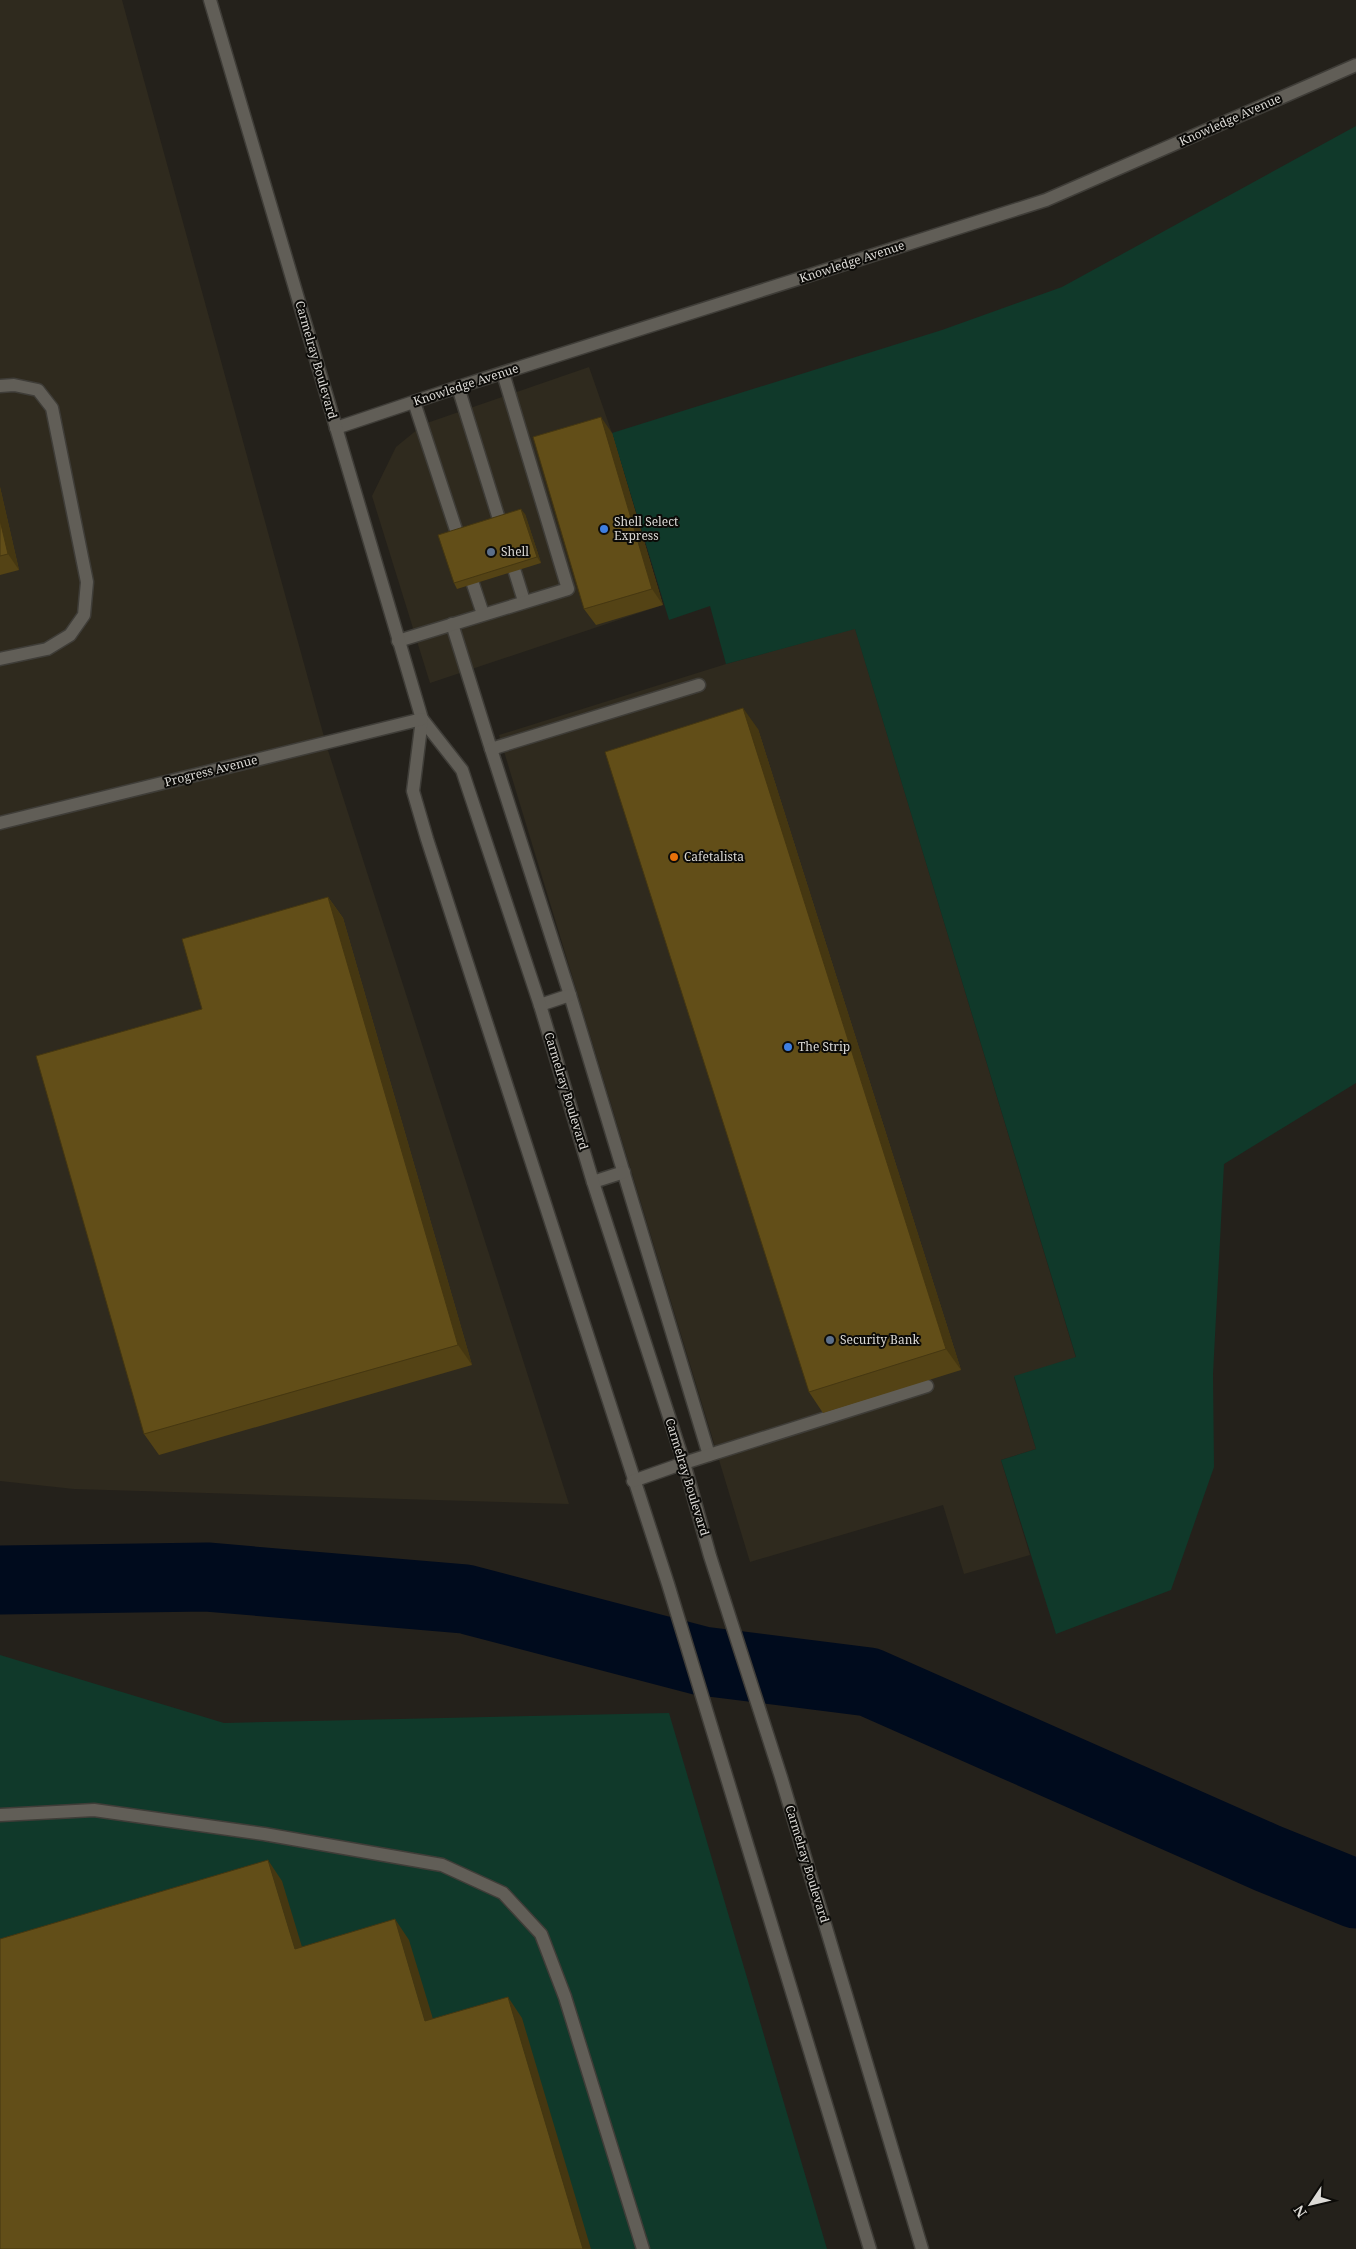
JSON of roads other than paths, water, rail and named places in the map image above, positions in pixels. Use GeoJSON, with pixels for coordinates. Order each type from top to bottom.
{"type":"FeatureCollection","features":[{"type":"Feature","properties":{"kind":"street","name":"Carmelray Boulevard"},"geometry":{"type":"LineString","coordinates":[[210,0],[422,719],[462,770],[540,1005],[593,1182],[684,1463],[710,1556],[781,1777],[922,2249]]}},
{"type":"Feature","properties":{"kind":"street","name":"Knowledge Avenue"},"geometry":{"type":"LineString","coordinates":[[336,428],[458,387],[1046,200],[1356,65]]}},
{"type":"Feature","properties":{"kind":"street"},"geometry":{"type":"LineString","coordinates":[[398,641],[568,589],[503,373]]}},
{"type":"Feature","properties":{"kind":"street"},"geometry":{"type":"LineString","coordinates":[[0,386],[14,385],[38,390],[52,408],[87,582],[84,615],[70,635],[47,649],[0,659]]}},
{"type":"Feature","properties":{"kind":"street"},"geometry":{"type":"LineString","coordinates":[[458,387],[524,601]]}},
{"type":"Feature","properties":{"kind":"street"},"geometry":{"type":"LineString","coordinates":[[414,402],[483,614]]}},
{"type":"Feature","properties":{"kind":"street"},"geometry":{"type":"LineString","coordinates":[[452,624],[570,995],[709,1455]]}},
{"type":"Feature","properties":{"kind":"street"},"geometry":{"type":"LineString","coordinates":[[491,749],[699,685]]}},
{"type":"Feature","properties":{"kind":"street","name":"Carmelray Boulevard"},"geometry":{"type":"LineString","coordinates":[[422,719],[413,791],[479,1005],[545,1199],[633,1481],[668,1584],[870,2249]]}},
{"type":"Feature","properties":{"kind":"street","name":"Progress Avenue"},"geometry":{"type":"LineString","coordinates":[[0,823],[422,719]]}},
{"type":"Feature","properties":{"kind":"street"},"geometry":{"type":"LineString","coordinates":[[540,1005],[570,995]]}},
{"type":"Feature","properties":{"kind":"street"},"geometry":{"type":"LineString","coordinates":[[593,1182],[624,1172]]}},
{"type":"Feature","properties":{"kind":"street"},"geometry":{"type":"LineString","coordinates":[[633,1481],[927,1386]]}},
{"type":"Feature","properties":{"kind":"street"},"geometry":{"type":"LineString","coordinates":[[0,1815],[94,1810],[264,1834],[442,1865],[502,1893],[541,1934],[565,1997],[642,2249]]}},
{"type":"Feature","properties":{"kind":"waterway"},"geometry":{"type":"LineString","coordinates":[[0,1580],[207,1577],[465,1599],[702,1661],[869,1682],[1267,1858],[1356,1894]]}},
{"type":"Feature","properties":{"kind":"place","name":"Shell Select Express"},"geometry":{"type":"Point","coordinates":[604,529]}},
{"type":"Feature","properties":{"kind":"place","name":"Shell"},"geometry":{"type":"Point","coordinates":[491,552]}},
{"type":"Feature","properties":{"kind":"place","name":"Cafetalista"},"geometry":{"type":"Point","coordinates":[674,857]}},
{"type":"Feature","properties":{"kind":"place","name":"The Strip"},"geometry":{"type":"Point","coordinates":[788,1047]}},
{"type":"Feature","properties":{"kind":"place","name":"Security Bank"},"geometry":{"type":"Point","coordinates":[830,1340]}}]}
